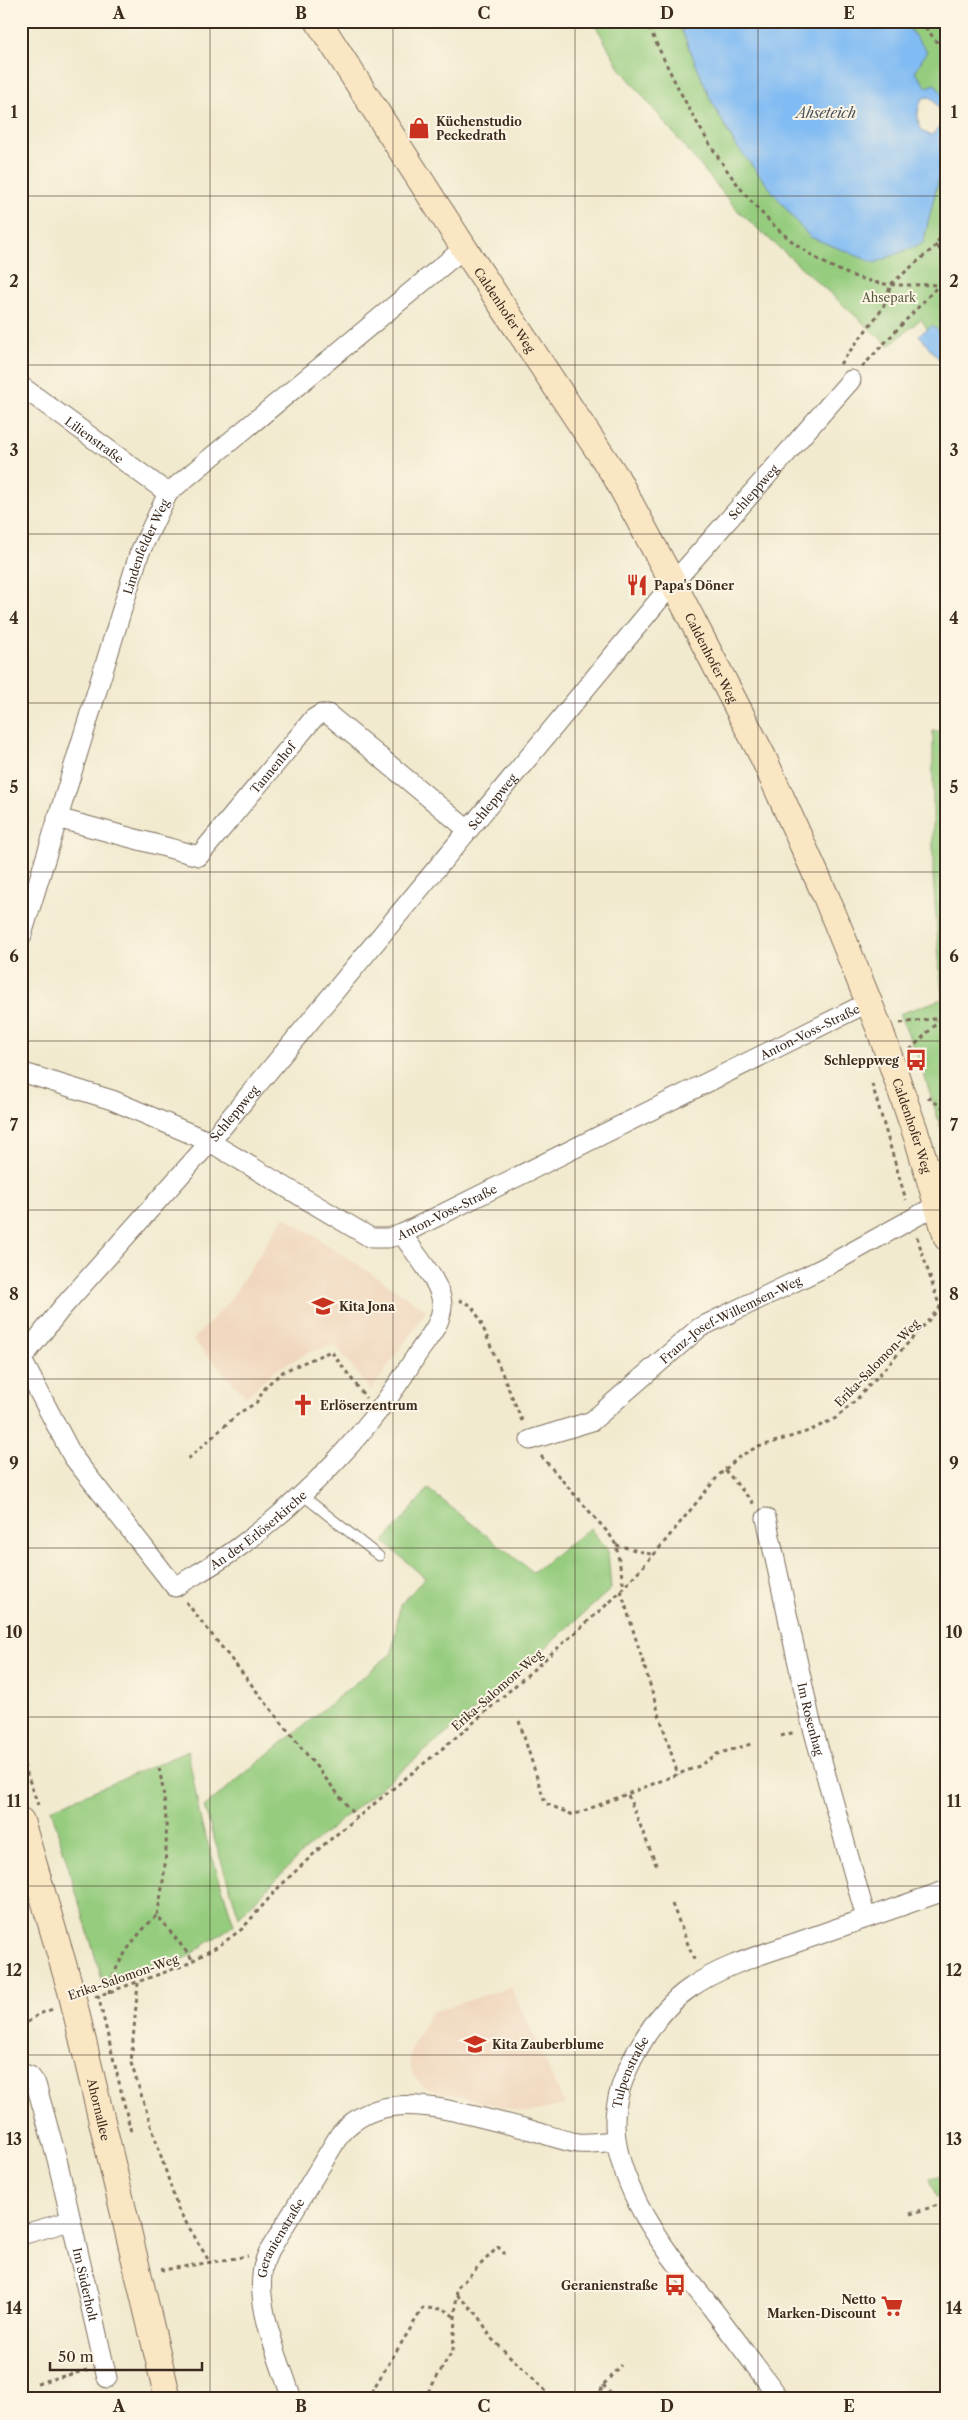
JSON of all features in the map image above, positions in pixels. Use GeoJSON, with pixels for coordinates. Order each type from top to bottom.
{"type":"FeatureCollection","features":[{"type":"Feature","properties":{"kind":"street","name":"Caldenhofer Weg"},"geometry":{"type":"LineString","coordinates":[[318,21],[464,248],[611,469],[673,582],[789,811],[869,1002],[918,1140],[947,1238]]}},
{"type":"Feature","properties":{"kind":"street","name":"Lindenfelder Weg"},"geometry":{"type":"LineString","coordinates":[[21,938],[139,554],[168,493],[464,248]]}},
{"type":"Feature","properties":{"kind":"street","name":"Schleppweg"},"geometry":{"type":"LineString","coordinates":[[22,1360],[61,1309],[210,1142],[673,582],[851,380]]}},
{"type":"Feature","properties":{"kind":"street","name":"Lilienstraße"},"geometry":{"type":"LineString","coordinates":[[21,386],[168,493]]}},
{"type":"Feature","properties":{"kind":"street","name":"Tannenhof"},"geometry":{"type":"LineString","coordinates":[[57,818],[199,856],[313,719],[320,714],[328,714],[468,830]]}},
{"type":"Feature","properties":{"kind":"street","name":"Anton-Voss-Straße"},"geometry":{"type":"LineString","coordinates":[[21,1072],[112,1100],[210,1142],[371,1238],[388,1238],[402,1234],[869,1002]]}},
{"type":"Feature","properties":{"kind":"street","name":"Franz-Josef-Willemsen-Weg"},"geometry":{"type":"LineString","coordinates":[[530,1440],[592,1421],[699,1328],[823,1268],[937,1205]]}},
{"type":"Feature","properties":{"kind":"street","name":"An der Erlöserkirche"},"geometry":{"type":"LineString","coordinates":[[175,1587],[239,1548],[301,1494],[367,1426],[430,1337],[440,1319],[442,1305],[436,1285],[402,1234]]}},
{"type":"Feature","properties":{"kind":"street"},"geometry":{"type":"LineString","coordinates":[[22,1360],[73,1457],[175,1587]]}},
{"type":"Feature","properties":{"kind":"street","name":"Im Rosenhag"},"geometry":{"type":"LineString","coordinates":[[766,1518],[810,1718],[866,1918]]}},
{"type":"Feature","properties":{"kind":"street","name":"Ahornallee"},"geometry":{"type":"LineString","coordinates":[[21,1821],[74,2004],[168,2399]]}},
{"type":"Feature","properties":{"kind":"street","name":"Tulpenstraße"},"geometry":{"type":"LineString","coordinates":[[780,2399],[651,2226],[629,2184],[616,2141],[614,2123],[622,2084],[637,2051],[665,2011],[678,1996],[703,1980],[747,1960],[947,1890]]}},
{"type":"Feature","properties":{"kind":"street","name":"Im Süderholt"},"geometry":{"type":"LineString","coordinates":[[21,2073],[30,2076],[36,2084],[57,2159],[106,2372]]}},
{"type":"Feature","properties":{"kind":"street","name":"Geranienstraße"},"geometry":{"type":"LineString","coordinates":[[292,2399],[262,2301],[261,2274],[268,2253],[340,2134],[356,2119],[383,2108],[401,2104],[432,2106],[577,2143],[616,2141]]}},
{"type":"Feature","properties":{"kind":"street"},"geometry":{"type":"LineString","coordinates":[[21,2235],[70,2221]]}},
{"type":"Feature","properties":{"kind":"lane"},"geometry":{"type":"LineString","coordinates":[[301,1494],[379,1556]]}},
{"type":"Feature","properties":{"kind":"path"},"geometry":{"type":"LineString","coordinates":[[646,21],[667,66],[715,150],[764,215],[798,247],[817,260],[850,275],[875,282],[939,286]]}},
{"type":"Feature","properties":{"kind":"path"},"geometry":{"type":"LineString","coordinates":[[920,21],[947,54]]}},
{"type":"Feature","properties":{"kind":"path"},"geometry":{"type":"LineString","coordinates":[[947,208],[937,245],[891,284],[883,308],[839,365],[840,370],[851,380],[939,286],[947,280]]}},
{"type":"Feature","properties":{"kind":"path"},"geometry":{"type":"LineString","coordinates":[[937,245],[947,262]]}},
{"type":"Feature","properties":{"kind":"path"},"geometry":{"type":"LineString","coordinates":[[906,1054],[947,1012]]}},
{"type":"Feature","properties":{"kind":"path"},"geometry":{"type":"LineString","coordinates":[[880,1030],[893,1024],[941,1018]]}},
{"type":"Feature","properties":{"kind":"path"},"geometry":{"type":"LineString","coordinates":[[871,1081],[947,1329]]}},
{"type":"Feature","properties":{"kind":"path"},"geometry":{"type":"LineString","coordinates":[[923,1094],[947,1111]]}},
{"type":"Feature","properties":{"kind":"path","name":"Erika-Salomon-Weg"},"geometry":{"type":"LineString","coordinates":[[21,2027],[39,2014],[109,1993],[193,1960],[242,1928],[300,1866],[465,1730],[587,1623],[654,1555],[725,1470],[740,1456],[755,1448],[801,1434],[836,1418],[857,1399],[947,1300]]}},
{"type":"Feature","properties":{"kind":"path"},"geometry":{"type":"LineString","coordinates":[[188,1459],[240,1413],[256,1403],[267,1385],[284,1371],[331,1351],[377,1412]]}},
{"type":"Feature","properties":{"kind":"path"},"geometry":{"type":"LineString","coordinates":[[725,1470],[766,1518]]}},
{"type":"Feature","properties":{"kind":"path"},"geometry":{"type":"LineString","coordinates":[[616,1546],[654,1555]]}},
{"type":"Feature","properties":{"kind":"path"},"geometry":{"type":"LineString","coordinates":[[175,1587],[357,1818]]}},
{"type":"Feature","properties":{"kind":"path"},"geometry":{"type":"LineString","coordinates":[[621,1590],[678,1775]]}},
{"type":"Feature","properties":{"kind":"path"},"geometry":{"type":"LineString","coordinates":[[519,1721],[545,1803],[573,1815],[678,1775],[708,1762],[717,1754],[750,1744]]}},
{"type":"Feature","properties":{"kind":"path"},"geometry":{"type":"LineString","coordinates":[[109,1993],[115,1974],[127,1950],[144,1927],[157,1915],[166,1872],[167,1835],[163,1788],[159,1768]]}},
{"type":"Feature","properties":{"kind":"path"},"geometry":{"type":"LineString","coordinates":[[628,1795],[657,1867]]}},
{"type":"Feature","properties":{"kind":"path"},"geometry":{"type":"LineString","coordinates":[[672,1904],[703,1980]]}},
{"type":"Feature","properties":{"kind":"path"},"geometry":{"type":"LineString","coordinates":[[157,1915],[193,1960]]}},
{"type":"Feature","properties":{"kind":"path"},"geometry":{"type":"LineString","coordinates":[[138,1982],[131,2063],[178,2209],[209,2261]]}},
{"type":"Feature","properties":{"kind":"path"},"geometry":{"type":"LineString","coordinates":[[910,2214],[947,2202]]}},
{"type":"Feature","properties":{"kind":"path"},"geometry":{"type":"LineString","coordinates":[[424,2399],[453,2350],[458,2288],[498,2247],[505,2254]]}},
{"type":"Feature","properties":{"kind":"path"},"geometry":{"type":"LineString","coordinates":[[163,2270],[209,2261],[268,2253]]}},
{"type":"Feature","properties":{"kind":"path"},"geometry":{"type":"LineString","coordinates":[[457,2295],[479,2316],[491,2338],[554,2399]]}},
{"type":"Feature","properties":{"kind":"path"},"geometry":{"type":"LineString","coordinates":[[367,2399],[423,2308],[442,2309],[456,2318]]}},
{"type":"Feature","properties":{"kind":"path"},"geometry":{"type":"LineString","coordinates":[[598,2399],[603,2385],[621,2365]]}},
{"type":"Feature","properties":{"kind":"path"},"geometry":{"type":"LineString","coordinates":[[37,2383],[106,2372]]}},
{"type":"Feature","properties":{"kind":"path"},"geometry":{"type":"LineString","coordinates":[[603,2385],[617,2399]]}},
{"type":"Feature","properties":{"kind":"shaded area","name":"Kita Jona"},"geometry":{"type":"Polygon","coordinates":[[[284,1216],[427,1310],[371,1391],[335,1345],[309,1352],[275,1370],[246,1397],[193,1340],[228,1303],[284,1216]]]}},
{"type":"Feature","properties":{"kind":"shaded area","name":"Kita Zauberblume"},"geometry":{"type":"Polygon","coordinates":[[[511,1987],[565,2105],[528,2113],[425,2088],[415,2078],[410,2066],[410,2051],[431,2012],[511,1987]]]}},
{"type":"Feature","properties":{"kind":"green space","name":"Ahsepark"},"geometry":{"type":"Polygon","coordinates":[[[593,21],[678,21],[710,98],[734,143],[923,243],[947,144],[947,359],[921,319],[889,346],[737,210],[619,67],[593,21]]]}},
{"type":"Feature","properties":{"kind":"green space"},"geometry":{"type":"Polygon","coordinates":[[[903,21],[947,21],[947,100],[935,85],[927,88],[915,72],[903,21]]]}},
{"type":"Feature","properties":{"kind":"green space"},"geometry":{"type":"Polygon","coordinates":[[[933,731],[947,731],[947,1148],[920,1061],[899,1014],[942,999],[933,876],[933,731]]]}},
{"type":"Feature","properties":{"kind":"green space"},"geometry":{"type":"Polygon","coordinates":[[[428,1489],[533,1572],[590,1528],[608,1551],[611,1589],[486,1701],[306,1849],[239,1917],[204,1807],[392,1653],[400,1605],[425,1578],[384,1542],[428,1489]]]}},
{"type":"Feature","properties":{"kind":"green space"},"geometry":{"type":"Polygon","coordinates":[[[188,1751],[201,1822],[234,1925],[185,1958],[104,1986],[51,1809],[188,1751]]]}},
{"type":"Feature","properties":{"kind":"green space"},"geometry":{"type":"Polygon","coordinates":[[[947,2174],[947,2194],[936,2197],[930,2178],[947,2174]]]}},
{"type":"Feature","properties":{"kind":"water","name":"Ahseteich"},"geometry":{"type":"Polygon","coordinates":[[[678,21],[903,21],[927,51],[915,72],[927,87],[935,84],[947,100],[947,144],[923,243],[875,263],[810,237],[734,143],[710,98],[678,21]],[[930,97],[923,98],[918,113],[919,125],[925,133],[931,135],[936,131],[941,121],[940,111],[930,97]]]}},
{"type":"Feature","properties":{"kind":"water"},"geometry":{"type":"Polygon","coordinates":[[[933,325],[947,342],[947,369],[919,335],[933,325]]]}},
{"type":"Feature","properties":{"kind":"place","name":"Küchenstudio Peckedrath"},"geometry":{"type":"Point","coordinates":[419,128]}},
{"type":"Feature","properties":{"kind":"place","name":"Papa's Döner"},"geometry":{"type":"Point","coordinates":[637,585]}},
{"type":"Feature","properties":{"kind":"place","name":"Schleppweg"},"geometry":{"type":"Point","coordinates":[916,1060]}},
{"type":"Feature","properties":{"kind":"place","name":"Kita Jona"},"geometry":{"type":"Point","coordinates":[323,1306]}},
{"type":"Feature","properties":{"kind":"place","name":"Erlöserzentrum"},"geometry":{"type":"Point","coordinates":[303,1405]}},
{"type":"Feature","properties":{"kind":"place","name":"Kita Zauberblume"},"geometry":{"type":"Point","coordinates":[475,2044]}},
{"type":"Feature","properties":{"kind":"place","name":"Geranienstraße"},"geometry":{"type":"Point","coordinates":[675,2285]}},
{"type":"Feature","properties":{"kind":"place","name":"Netto Marken-Discount"},"geometry":{"type":"Point","coordinates":[892,2306]}}]}
